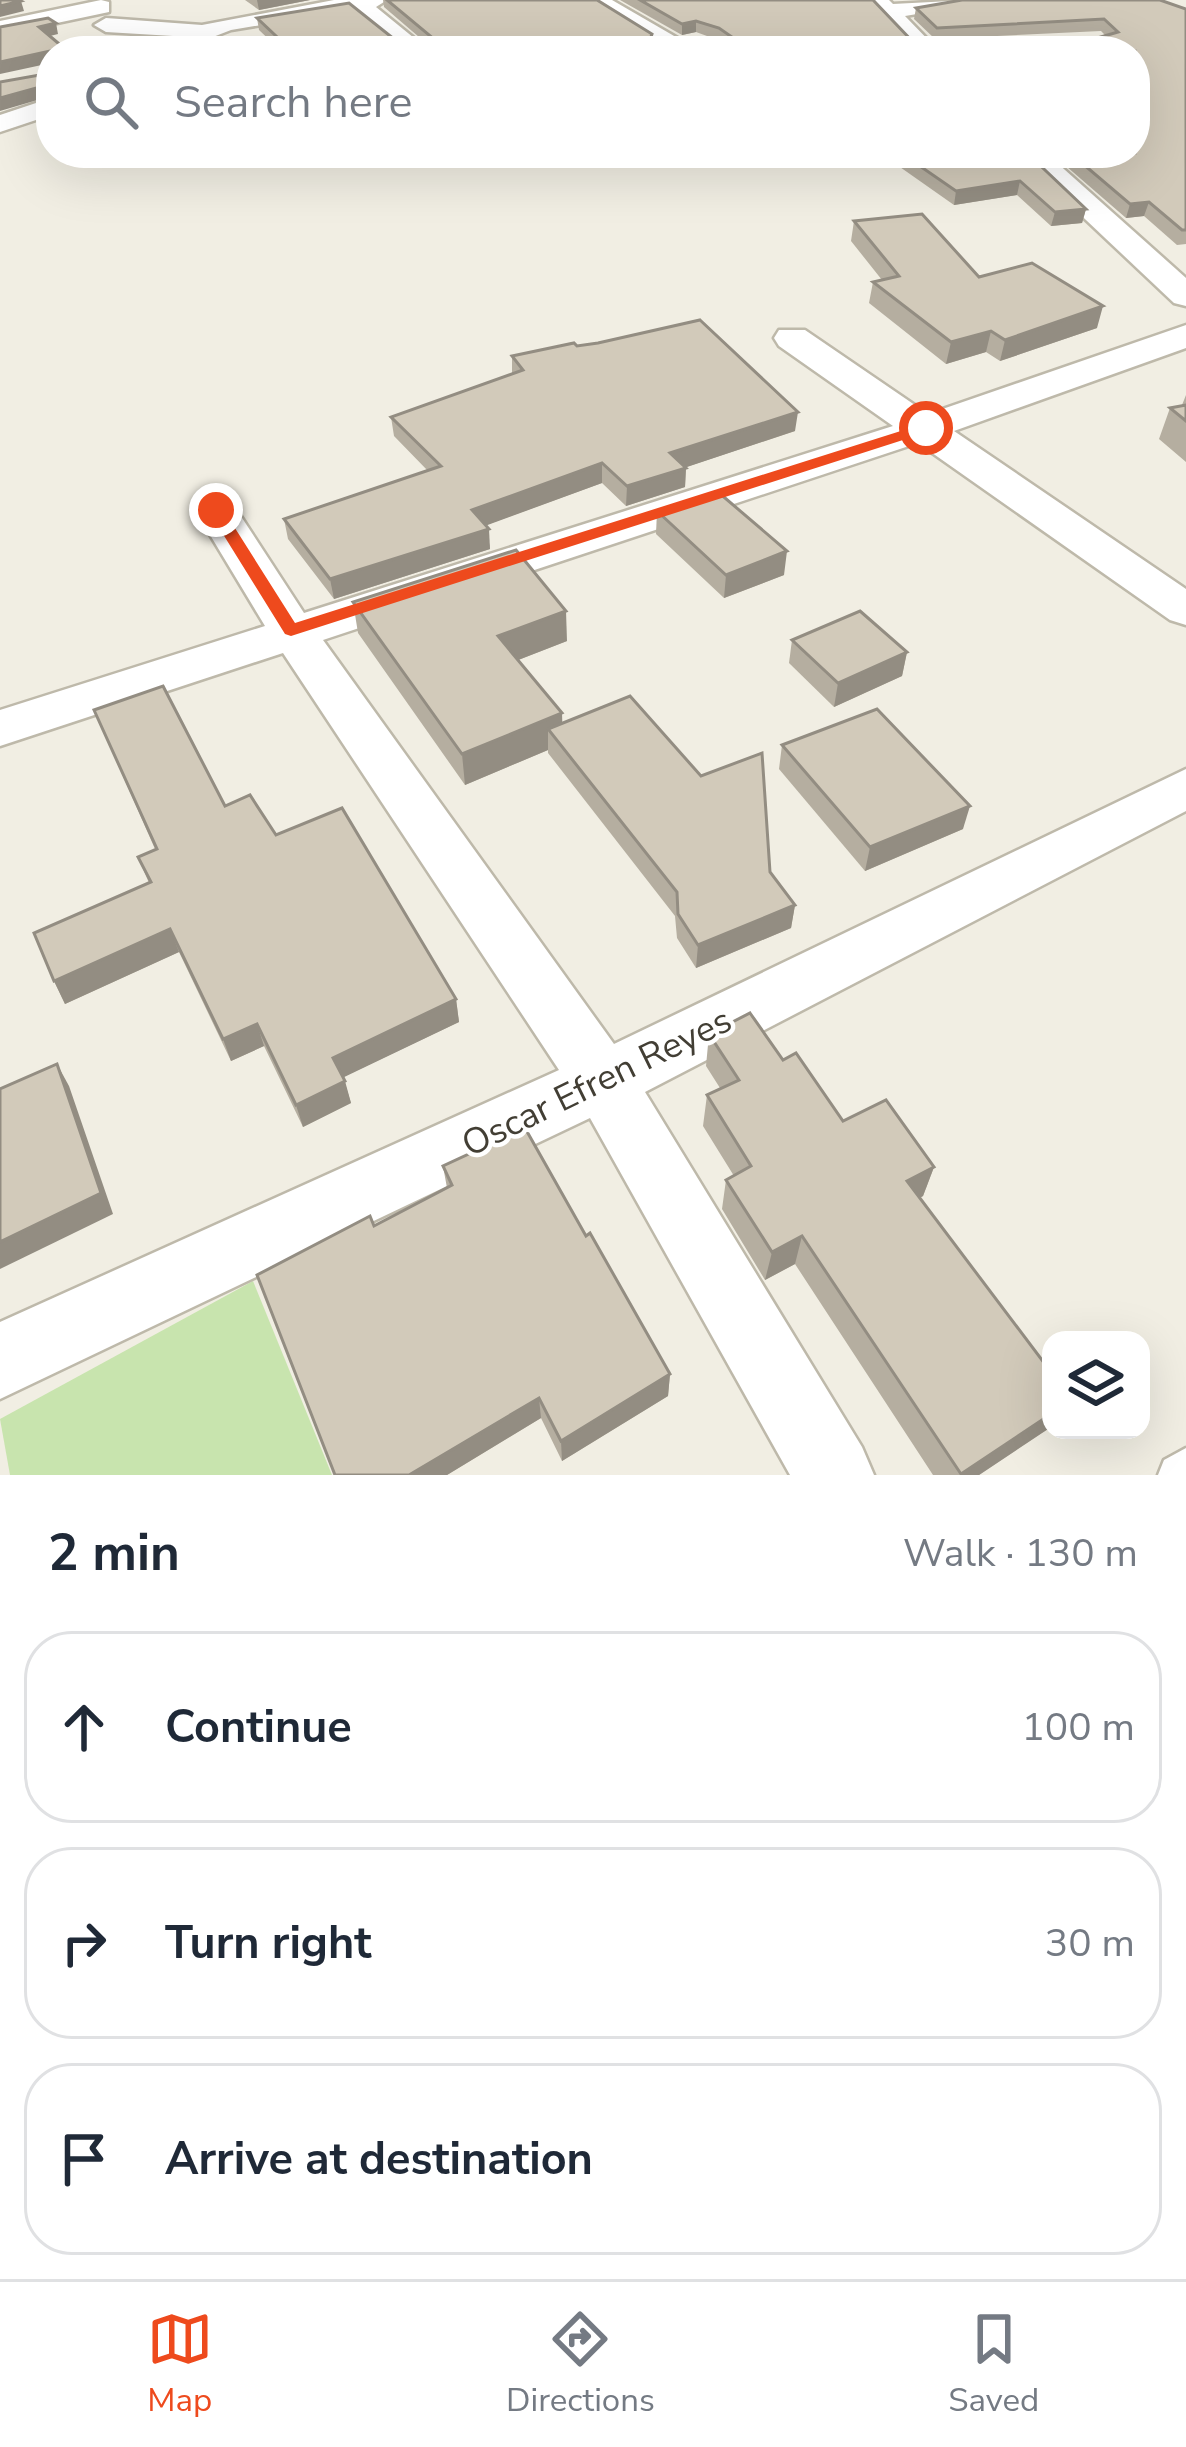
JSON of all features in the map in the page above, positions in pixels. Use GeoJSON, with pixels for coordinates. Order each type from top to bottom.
{"type":"FeatureCollection","features":[{"type":"Feature","properties":{"kind":"street"},"geometry":{"type":"LineString","coordinates":[[596,0],[661,36]]}},
{"type":"Feature","properties":{"kind":"street"},"geometry":{"type":"LineString","coordinates":[[882,6],[958,0]]}},
{"type":"Feature","properties":{"kind":"street"},"geometry":{"type":"LineString","coordinates":[[0,28],[100,20],[137,30],[209,30],[366,2],[402,36]]}},
{"type":"Feature","properties":{"kind":"street"},"geometry":{"type":"LineString","coordinates":[[882,6],[913,36]]}},
{"type":"Feature","properties":{"kind":"street"},"geometry":{"type":"LineString","coordinates":[[194,36],[209,30]]}},
{"type":"Feature","properties":{"kind":"street"},"geometry":{"type":"LineString","coordinates":[[0,124],[36,111]]}},
{"type":"Feature","properties":{"kind":"street"},"geometry":{"type":"LineString","coordinates":[[1045,168],[1186,296]]}},
{"type":"Feature","properties":{"kind":"street"},"geometry":{"type":"LineString","coordinates":[[0,728],[926,428],[1186,336]]}},
{"type":"Feature","properties":{"kind":"street"},"geometry":{"type":"LineString","coordinates":[[791,338],[1186,610]]}},
{"type":"Feature","properties":{"kind":"street"},"geometry":{"type":"LineString","coordinates":[[216,510],[291,630],[603,1081],[834,1475]]}},
{"type":"Feature","properties":{"kind":"street","name":"Oscar Efren Reyes"},"geometry":{"type":"LineString","coordinates":[[0,1361],[603,1081],[1186,788]]}},
{"type":"Feature","properties":{"kind":"lane"},"geometry":{"type":"LineString","coordinates":[[1179,1475],[1186,1469]]}},
{"type":"Feature","properties":{"kind":"green space"},"geometry":{"type":"Polygon","coordinates":[[[253,1281],[332,1475],[10,1475],[0,1419],[253,1281]]]}},
{"type":"Feature","properties":{"kind":"building"},"geometry":{"type":"Polygon","coordinates":[[[387,0],[597,0],[652,34],[651,36],[430,36],[387,0]]]}},
{"type":"Feature","properties":{"kind":"building"},"geometry":{"type":"Polygon","coordinates":[[[640,0],[873,0],[907,36],[730,36],[696,21],[682,24],[640,0]]]}},
{"type":"Feature","properties":{"kind":"building"},"geometry":{"type":"Polygon","coordinates":[[[962,0],[1160,0],[1186,9],[1186,230],[1149,202],[1130,204],[1088,168],[1150,168],[1150,36],[1104,36],[1118,32],[1104,19],[937,28],[916,8],[962,0]]]}},
{"type":"Feature","properties":{"kind":"building"},"geometry":{"type":"Polygon","coordinates":[[[349,3],[390,36],[276,36],[257,18],[349,3]]]}},
{"type":"Feature","properties":{"kind":"building"},"geometry":{"type":"Polygon","coordinates":[[[48,18],[56,23],[39,27],[50,36],[36,36],[36,54],[0,62],[0,27],[48,18]]]}},
{"type":"Feature","properties":{"kind":"building"},"geometry":{"type":"Polygon","coordinates":[[[36,76],[36,88],[0,98],[0,82],[36,76]]]}},
{"type":"Feature","properties":{"kind":"building"},"geometry":{"type":"Polygon","coordinates":[[[923,168],[1043,168],[1086,209],[1055,212],[1020,181],[956,191],[923,168]]]}},
{"type":"Feature","properties":{"kind":"building"},"geometry":{"type":"Polygon","coordinates":[[[922,214],[979,277],[1032,263],[1103,306],[1005,340],[991,331],[951,342],[873,282],[899,276],[854,221],[922,214]]]}},
{"type":"Feature","properties":{"kind":"building"},"geometry":{"type":"Polygon","coordinates":[[[700,320],[798,412],[670,453],[686,468],[627,486],[602,463],[472,510],[489,529],[330,579],[284,519],[441,466],[391,417],[523,370],[512,356],[700,320]]]}},
{"type":"Feature","properties":{"kind":"building"},"geometry":{"type":"Polygon","coordinates":[[[1186,405],[1186,421],[1170,408],[1186,405]]]}},
{"type":"Feature","properties":{"kind":"building"},"geometry":{"type":"Polygon","coordinates":[[[718,492],[787,551],[726,575],[657,511],[718,492]]]}},
{"type":"Feature","properties":{"kind":"building"},"geometry":{"type":"Polygon","coordinates":[[[516,550],[566,611],[498,636],[562,713],[462,754],[353,602],[516,550]]]}},
{"type":"Feature","properties":{"kind":"building"},"geometry":{"type":"Polygon","coordinates":[[[860,611],[907,652],[838,683],[792,640],[860,611]]]}},
{"type":"Feature","properties":{"kind":"building"},"geometry":{"type":"Polygon","coordinates":[[[163,686],[225,806],[250,795],[276,835],[342,808],[456,999],[333,1058],[345,1081],[296,1105],[257,1024],[223,1039],[170,929],[54,981],[34,933],[151,882],[138,857],[157,849],[94,710],[163,686]]]}},
{"type":"Feature","properties":{"kind":"building"},"geometry":{"type":"Polygon","coordinates":[[[630,696],[701,776],[762,753],[770,872],[795,905],[698,945],[678,914],[677,892],[548,729],[630,696]]]}},
{"type":"Feature","properties":{"kind":"building"},"geometry":{"type":"Polygon","coordinates":[[[877,709],[970,806],[870,847],[782,745],[877,709]]]}},
{"type":"Feature","properties":{"kind":"building"},"geometry":{"type":"Polygon","coordinates":[[[750,1013],[783,1060],[796,1053],[843,1121],[886,1100],[934,1167],[907,1181],[1042,1360],[1042,1420],[961,1474],[802,1236],[772,1252],[726,1180],[751,1166],[707,1095],[739,1080],[709,1034],[750,1013]]]}},
{"type":"Feature","properties":{"kind":"building"},"geometry":{"type":"Polygon","coordinates":[[[57,1064],[101,1193],[0,1242],[0,1089],[57,1064]]]}},
{"type":"Feature","properties":{"kind":"building"},"geometry":{"type":"Polygon","coordinates":[[[525,1128],[670,1374],[561,1441],[539,1398],[409,1475],[335,1475],[257,1275],[370,1216],[374,1226],[452,1185],[443,1166],[525,1128]]]}},
{"type":"Feature","properties":{"kind":"route"},"geometry":{"type":"LineString","coordinates":[[216,510],[291,630],[926,428]]}}]}
